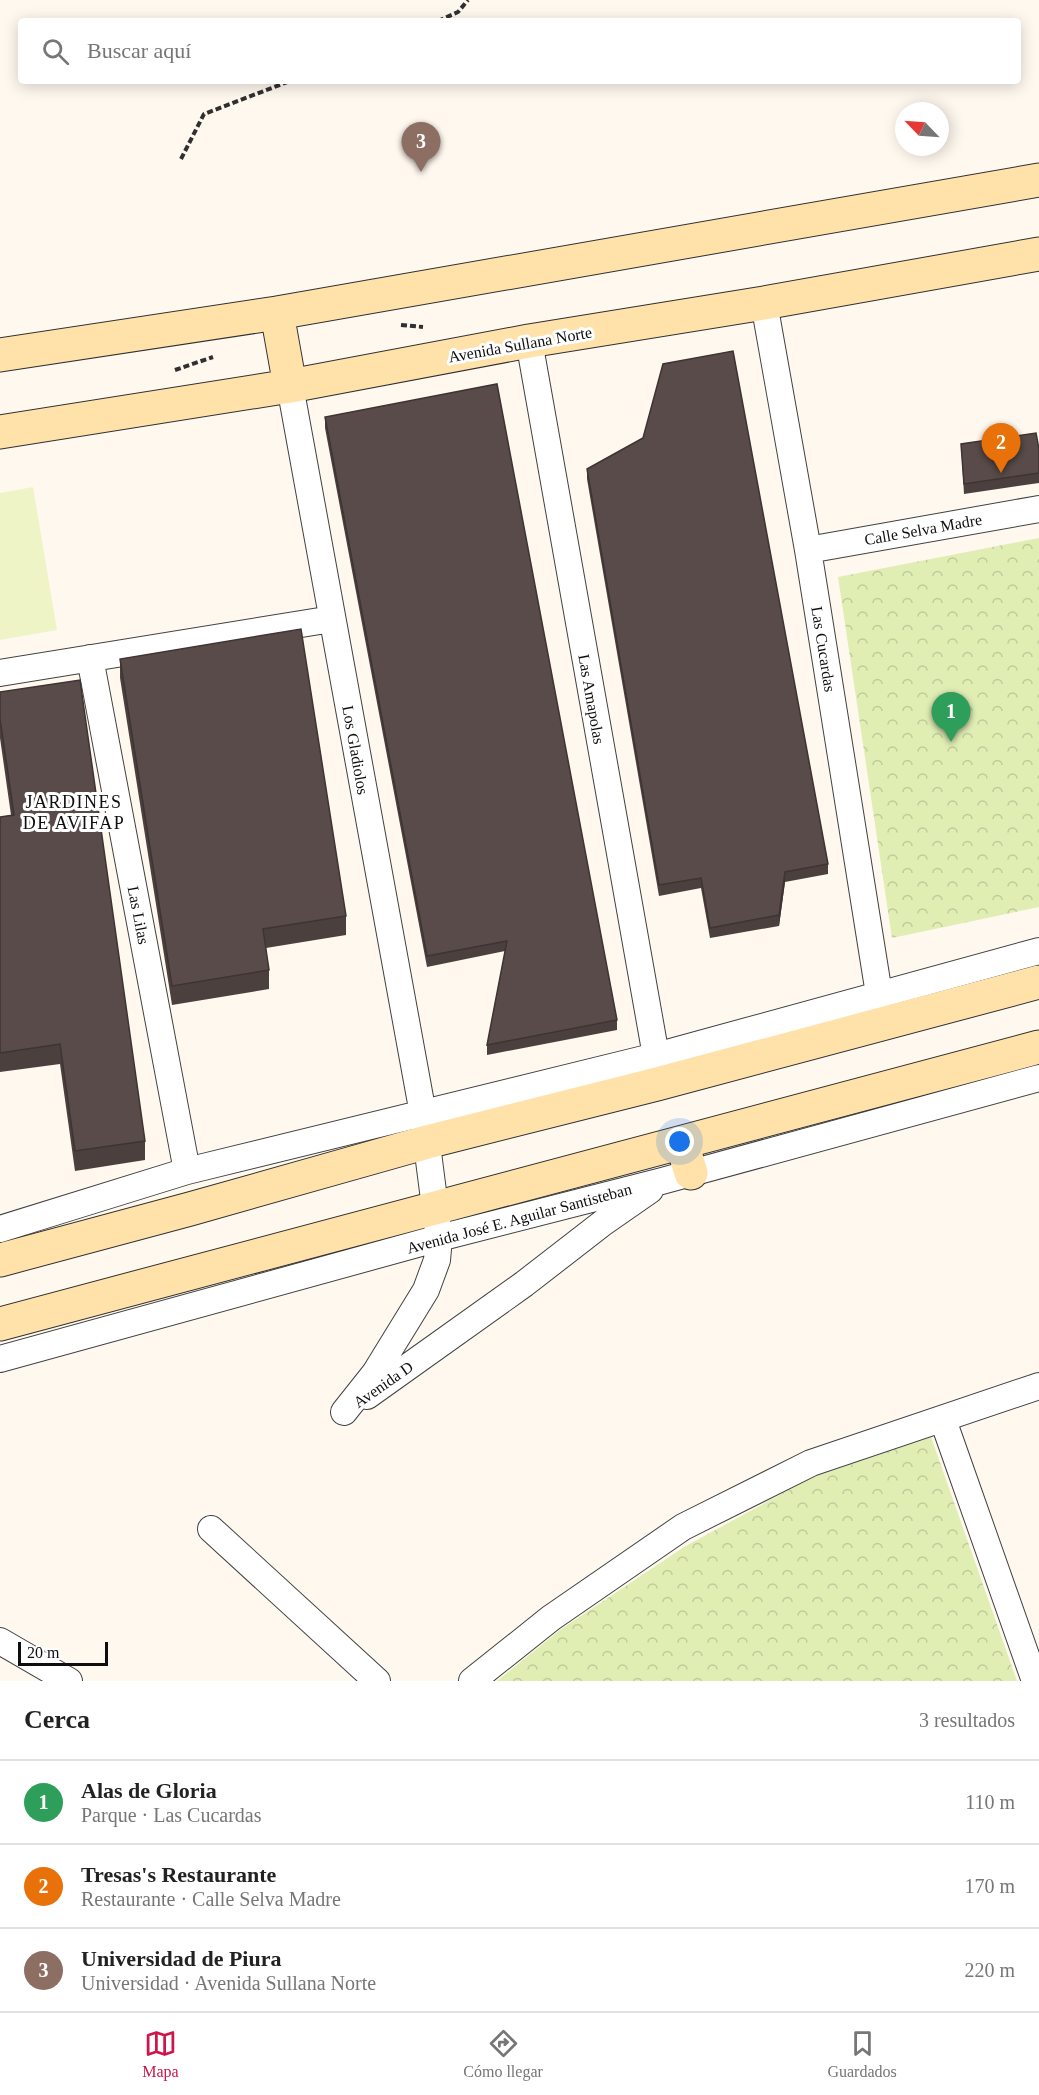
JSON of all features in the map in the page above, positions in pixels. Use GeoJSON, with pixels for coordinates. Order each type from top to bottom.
{"type":"FeatureCollection","features":[{"type":"Feature","properties":{"kind":"main road"},"geometry":{"type":"LineString","coordinates":[[0,355],[277,313],[1039,180]]}},
{"type":"Feature","properties":{"kind":"main road","name":"Avenida Sullana Norte"},"geometry":{"type":"LineString","coordinates":[[0,432],[290,386],[529,341],[764,303],[1039,254]]}},
{"type":"Feature","properties":{"kind":"main road"},"geometry":{"type":"LineString","coordinates":[[277,313],[290,386]]}},
{"type":"Feature","properties":{"kind":"main road"},"geometry":{"type":"LineString","coordinates":[[0,1260],[190,1209],[424,1119],[657,1084],[1039,982]]}},
{"type":"Feature","properties":{"kind":"main road","name":"Avenida José E. Aguilar Santisteban"},"geometry":{"type":"LineString","coordinates":[[0,1324],[678,1166],[1039,1047]]}},
{"type":"Feature","properties":{"kind":"street","name":"Las Cucardas"},"geometry":{"type":"LineString","coordinates":[[764,303],[808,550],[879,994]]}},
{"type":"Feature","properties":{"kind":"street","name":"Las Amapolas"},"geometry":{"type":"LineString","coordinates":[[529,341],[656,1056]]}},
{"type":"Feature","properties":{"kind":"street"},"geometry":{"type":"LineString","coordinates":[[290,386],[424,1119]]}},
{"type":"Feature","properties":{"kind":"street","name":"Los Gladiolos"},"geometry":{"type":"LineString","coordinates":[[290,386],[424,1119]]}},
{"type":"Feature","properties":{"kind":"street","name":"Calle Selva Madre"},"geometry":{"type":"LineString","coordinates":[[808,550],[1039,508]]}},
{"type":"Feature","properties":{"kind":"street"},"geometry":{"type":"LineString","coordinates":[[0,673],[332,619]]}},
{"type":"Feature","properties":{"kind":"street","name":"Las Lilas"},"geometry":{"type":"LineString","coordinates":[[90,658],[187,1171]]}},
{"type":"Feature","properties":{"kind":"street"},"geometry":{"type":"LineString","coordinates":[[0,1229],[187,1171],[424,1119],[1039,951]]}},
{"type":"Feature","properties":{"kind":"street","name":"Avenida José E. Aguilar Santisteban"},"geometry":{"type":"LineString","coordinates":[[678,1166],[1039,1078]]}},
{"type":"Feature","properties":{"kind":"street","name":"Avenida D"},"geometry":{"type":"LineString","coordinates":[[424,1119],[437,1223],[437,1260],[426,1290],[375,1373],[344,1412],[524,1284],[678,1166]]}},
{"type":"Feature","properties":{"kind":"street","name":"Avenida José E. Aguilar Santisteban"},"geometry":{"type":"LineString","coordinates":[[0,1359],[437,1223]]}},
{"type":"Feature","properties":{"kind":"street"},"geometry":{"type":"LineString","coordinates":[[472,1681],[551,1618],[683,1527],[811,1463],[1039,1386]]}},
{"type":"Feature","properties":{"kind":"street"},"geometry":{"type":"LineString","coordinates":[[943,1420],[1035,1681]]}},
{"type":"Feature","properties":{"kind":"street"},"geometry":{"type":"LineString","coordinates":[[211,1529],[377,1681]]}},
{"type":"Feature","properties":{"kind":"street"},"geometry":{"type":"LineString","coordinates":[[0,1641],[69,1681]]}},
{"type":"Feature","properties":{"kind":"path"},"geometry":{"type":"LineString","coordinates":[[445,18],[458,12],[468,0]]}},
{"type":"Feature","properties":{"kind":"path"},"geometry":{"type":"LineString","coordinates":[[181,159],[204,114],[282,84]]}},
{"type":"Feature","properties":{"kind":"green space"},"geometry":{"type":"Polygon","coordinates":[[[33,487],[57,630],[0,640],[0,493],[33,487]]]}},
{"type":"Feature","properties":{"kind":"green space"},"geometry":{"type":"Polygon","coordinates":[[[1039,538],[1039,907],[892,938],[838,577],[1039,538]]]}},
{"type":"Feature","properties":{"kind":"green space"},"geometry":{"type":"Polygon","coordinates":[[[931,1437],[1017,1681],[497,1681],[560,1630],[684,1547],[811,1478],[931,1437]]]}},
{"type":"Feature","properties":{"kind":"building"},"geometry":{"type":"Polygon","coordinates":[[[733,351],[828,864],[785,872],[779,915],[710,928],[701,878],[659,885],[587,469],[643,438],[663,364],[733,351]]]}},
{"type":"Feature","properties":{"kind":"building"},"geometry":{"type":"Polygon","coordinates":[[[497,384],[617,1020],[487,1045],[507,941],[427,956],[325,417],[497,384]]]}},
{"type":"Feature","properties":{"kind":"building"},"geometry":{"type":"Polygon","coordinates":[[[1036,433],[1039,473],[964,484],[961,444],[1036,433]]]}},
{"type":"Feature","properties":{"kind":"building"},"geometry":{"type":"Polygon","coordinates":[[[301,629],[346,916],[263,929],[269,970],[172,986],[120,659],[301,629]]]}},
{"type":"Feature","properties":{"kind":"building"},"geometry":{"type":"Polygon","coordinates":[[[80,680],[145,1141],[75,1151],[60,1044],[0,1053],[0,817],[14,815],[0,719],[0,692],[80,680]]]}},
{"type":"Feature","properties":{"kind":"place","name":"Universidad de Piura"},"geometry":{"type":"Point","coordinates":[421,172]}},
{"type":"Feature","properties":{"kind":"place","name":"Tresas's Restaurante"},"geometry":{"type":"Point","coordinates":[1001,473]}},
{"type":"Feature","properties":{"kind":"place","name":"Alas de Gloria"},"geometry":{"type":"Point","coordinates":[951,742]}},
{"type":"Feature","properties":{"kind":"district","name":"JARDINES DE AVIFAP"},"geometry":{"type":"Point","coordinates":[74,812]}}]}
